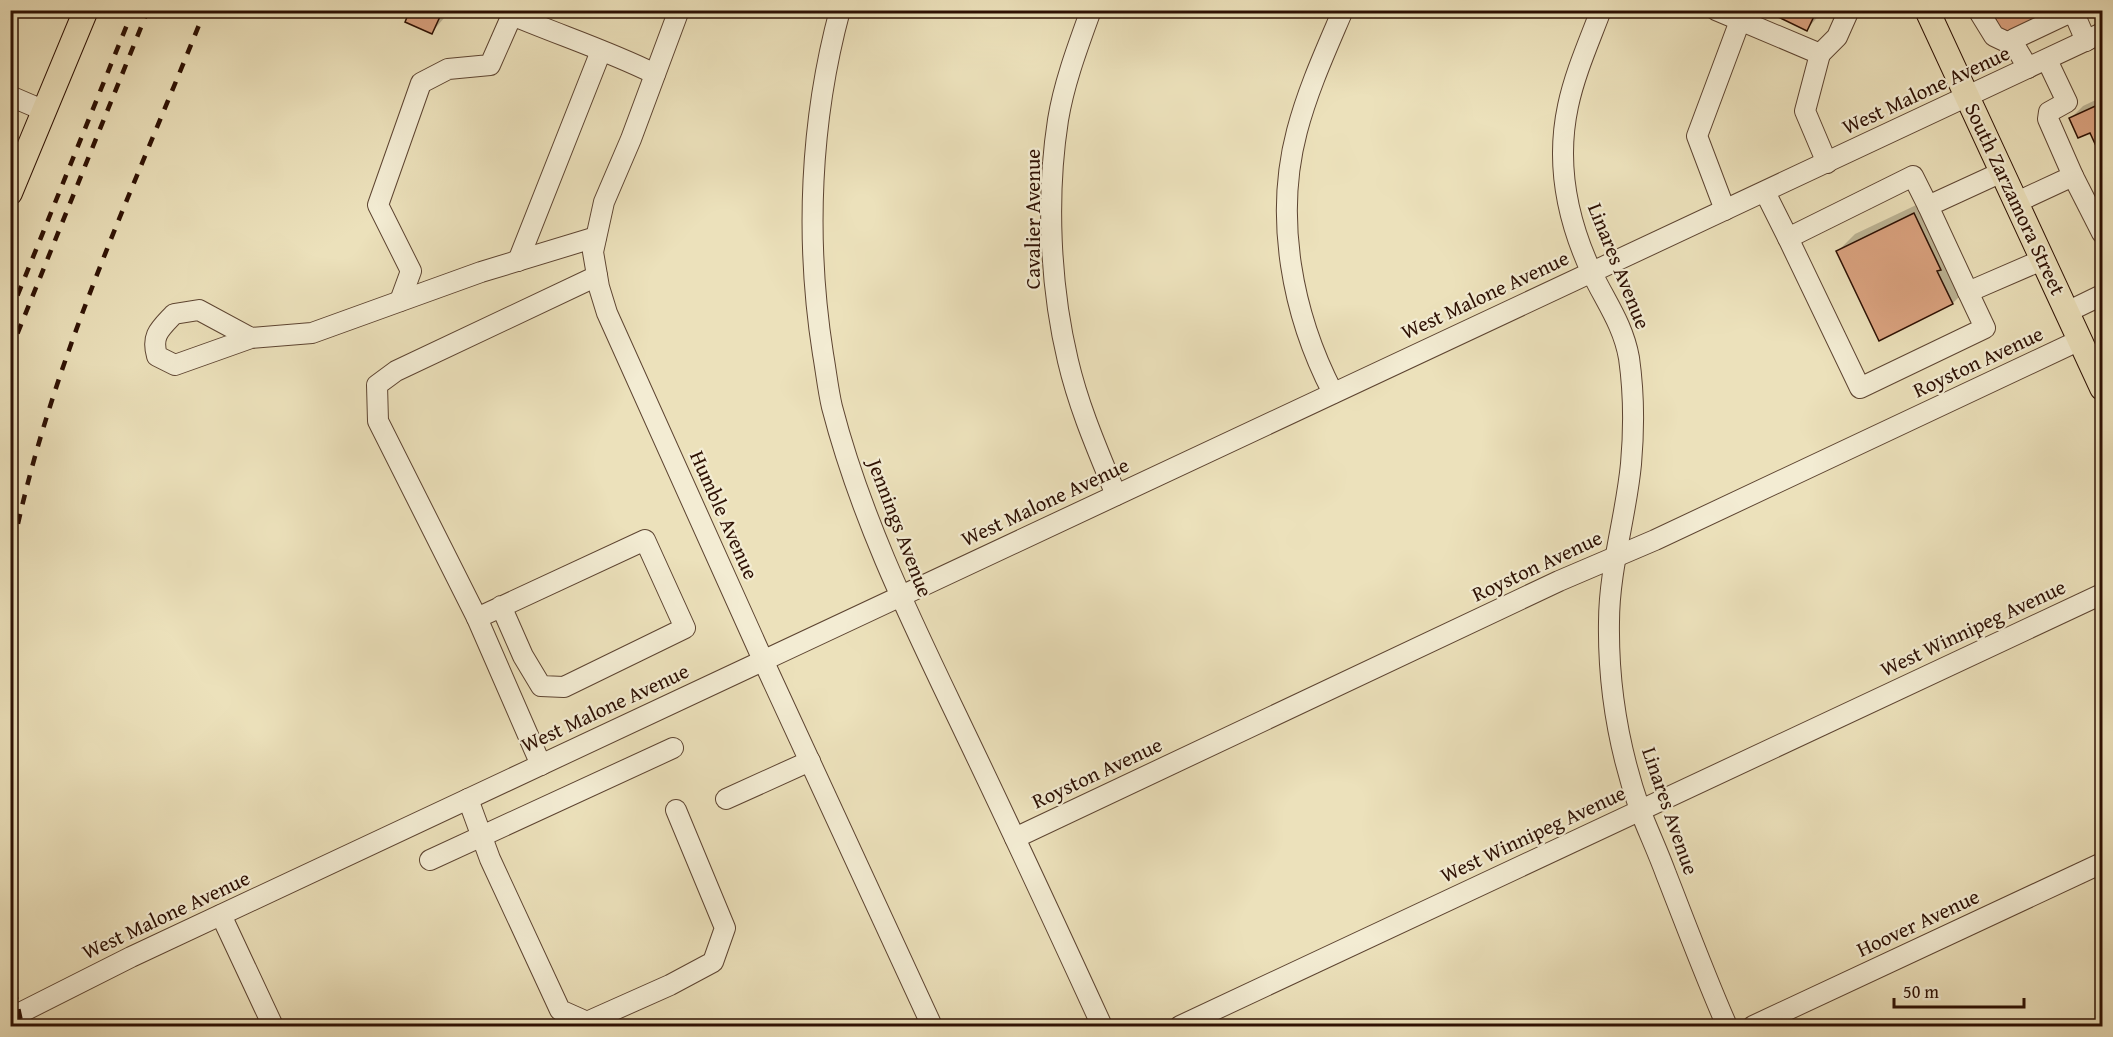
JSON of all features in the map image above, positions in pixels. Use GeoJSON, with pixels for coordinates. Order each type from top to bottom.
{"type":"FeatureCollection","features":[{"type":"Feature","properties":{"kind":"main road"},"geometry":{"type":"LineString","coordinates":[[10,193],[16,163],[45,111],[86,10]]}},
{"type":"Feature","properties":{"kind":"main road","name":"South Zarzamora Street"},"geometry":{"type":"LineString","coordinates":[[1928,10],[2103,388]]}},
{"type":"Feature","properties":{"kind":"street","name":"Humble Avenue"},"geometry":{"type":"LineString","coordinates":[[680,10],[604,202],[593,252],[597,276],[607,313],[763,660],[932,1026]]}},
{"type":"Feature","properties":{"kind":"street","name":"Jennings Avenue"},"geometry":{"type":"LineString","coordinates":[[840,10],[831,45],[817,134],[812,224],[817,315],[831,404],[852,476],[900,597],[1016,838],[1102,1026]]}},
{"type":"Feature","properties":{"kind":"street","name":"Cavalier Avenue"},"geometry":{"type":"LineString","coordinates":[[1091,10],[1077,49],[1059,119],[1053,170],[1053,238],[1057,300],[1068,361],[1086,422],[1116,495]]}},
{"type":"Feature","properties":{"kind":"street"},"geometry":{"type":"LineString","coordinates":[[1333,393],[1320,368],[1308,336],[1294,287],[1287,209],[1289,178],[1297,133],[1305,105],[1342,10]]}},
{"type":"Feature","properties":{"kind":"street","name":"Linares Avenue"},"geometry":{"type":"LineString","coordinates":[[1601,10],[1574,81],[1568,105],[1563,147],[1564,181],[1572,222],[1592,272],[1607,298],[1623,335],[1629,358],[1633,429],[1631,466],[1616,555],[1609,621],[1611,679],[1620,737],[1641,810],[1706,979],[1728,1026]]}},
{"type":"Feature","properties":{"kind":"street"},"geometry":{"type":"LineString","coordinates":[[1716,10],[1742,16],[1820,54]]}},
{"type":"Feature","properties":{"kind":"street"},"geometry":{"type":"LineString","coordinates":[[1827,163],[1804,111],[1820,54],[1837,37],[1848,10]]}},
{"type":"Feature","properties":{"kind":"street"},"geometry":{"type":"LineString","coordinates":[[1978,10],[1994,36],[2015,46]]}},
{"type":"Feature","properties":{"kind":"street"},"geometry":{"type":"LineString","coordinates":[[2028,68],[2015,46],[2014,39],[2071,12],[2094,37]]}},
{"type":"Feature","properties":{"kind":"street"},"geometry":{"type":"LineString","coordinates":[[400,301],[411,271],[378,205],[421,83],[448,69],[490,65],[512,15],[624,58],[655,74]]}},
{"type":"Feature","properties":{"kind":"street"},"geometry":{"type":"LineString","coordinates":[[1725,210],[1697,136],[1742,16]]}},
{"type":"Feature","properties":{"kind":"street","name":"West Malone Avenue"},"geometry":{"type":"LineString","coordinates":[[10,1018],[131,957],[2094,37]]}},
{"type":"Feature","properties":{"kind":"street"},"geometry":{"type":"LineString","coordinates":[[518,261],[601,51]]}},
{"type":"Feature","properties":{"kind":"street"},"geometry":{"type":"LineString","coordinates":[[2047,60],[2067,102],[2049,112],[2048,119],[2073,176],[2103,233]]}},
{"type":"Feature","properties":{"kind":"street"},"geometry":{"type":"LineString","coordinates":[[10,96],[45,111]]}},
{"type":"Feature","properties":{"kind":"street"},"geometry":{"type":"LineString","coordinates":[[1928,206],[2002,171]]}},
{"type":"Feature","properties":{"kind":"street"},"geometry":{"type":"LineString","coordinates":[[1765,192],[1860,388],[1985,328],[1913,176],[1788,238]]}},
{"type":"Feature","properties":{"kind":"street"},"geometry":{"type":"LineString","coordinates":[[2017,202],[2073,176]]}},
{"type":"Feature","properties":{"kind":"street"},"geometry":{"type":"LineString","coordinates":[[251,338],[312,333],[518,261],[596,237]]}},
{"type":"Feature","properties":{"kind":"street"},"geometry":{"type":"LineString","coordinates":[[1968,292],[2042,260]]}},
{"type":"Feature","properties":{"kind":"street"},"geometry":{"type":"LineString","coordinates":[[541,765],[477,618],[378,421],[376,385],[396,370],[597,276]]}},
{"type":"Feature","properties":{"kind":"street","name":"Royston Avenue"},"geometry":{"type":"LineString","coordinates":[[2067,312],[2103,295]]}},
{"type":"Feature","properties":{"kind":"street","name":"Royston Avenue"},"geometry":{"type":"LineString","coordinates":[[1016,838],[1616,555],[1655,540],[2080,340]]}},
{"type":"Feature","properties":{"kind":"street"},"geometry":{"type":"LineString","coordinates":[[477,618],[501,606],[645,540],[684,628],[564,687],[541,686],[523,656],[501,606]]}},
{"type":"Feature","properties":{"kind":"street","name":"West Winnipeg Avenue"},"geometry":{"type":"LineString","coordinates":[[1180,1026],[2103,594]]}},
{"type":"Feature","properties":{"kind":"street"},"geometry":{"type":"LineString","coordinates":[[430,860],[673,748]]}},
{"type":"Feature","properties":{"kind":"street"},"geometry":{"type":"LineString","coordinates":[[726,799],[810,761]]}},
{"type":"Feature","properties":{"kind":"street"},"geometry":{"type":"LineString","coordinates":[[468,799],[490,859],[560,1010],[587,1022],[670,985],[713,962],[725,928],[676,810]]}},
{"type":"Feature","properties":{"kind":"street","name":"Hoover Avenue"},"geometry":{"type":"LineString","coordinates":[[1753,1026],[2103,863]]}},
{"type":"Feature","properties":{"kind":"street"},"geometry":{"type":"LineString","coordinates":[[221,915],[273,1026]]}},
{"type":"Feature","properties":{"kind":"building"},"geometry":{"type":"Polygon","coordinates":[[[410,10],[443,10],[432,34],[405,22],[410,10]]]}},
{"type":"Feature","properties":{"kind":"building"},"geometry":{"type":"Polygon","coordinates":[[[1764,10],[1817,10],[1807,31],[1764,10]]]}},
{"type":"Feature","properties":{"kind":"building"},"geometry":{"type":"Polygon","coordinates":[[[1991,10],[2053,10],[2003,35],[1991,10]]]}},
{"type":"Feature","properties":{"kind":"building"},"geometry":{"type":"Polygon","coordinates":[[[2102,103],[2102,159],[2090,133],[2078,138],[2069,118],[2102,103]]]}},
{"type":"Feature","properties":{"kind":"building"},"geometry":{"type":"Polygon","coordinates":[[[1914,213],[1941,270],[1937,271],[1953,304],[1879,341],[1836,251],[1914,213]]]}},
{"type":"Feature","properties":{"kind":"railway"},"geometry":{"type":"LineString","coordinates":[[10,314],[133,10]]}},
{"type":"Feature","properties":{"kind":"railway"},"geometry":{"type":"LineString","coordinates":[[10,352],[148,10]]}},
{"type":"Feature","properties":{"kind":"railway"},"geometry":{"type":"LineString","coordinates":[[10,563],[45,422],[68,352],[121,214],[205,10]]}},
{"type":"Feature","properties":{"kind":"railway"},"geometry":{"type":"LineString","coordinates":[[10,970],[22,1026]]}}]}
